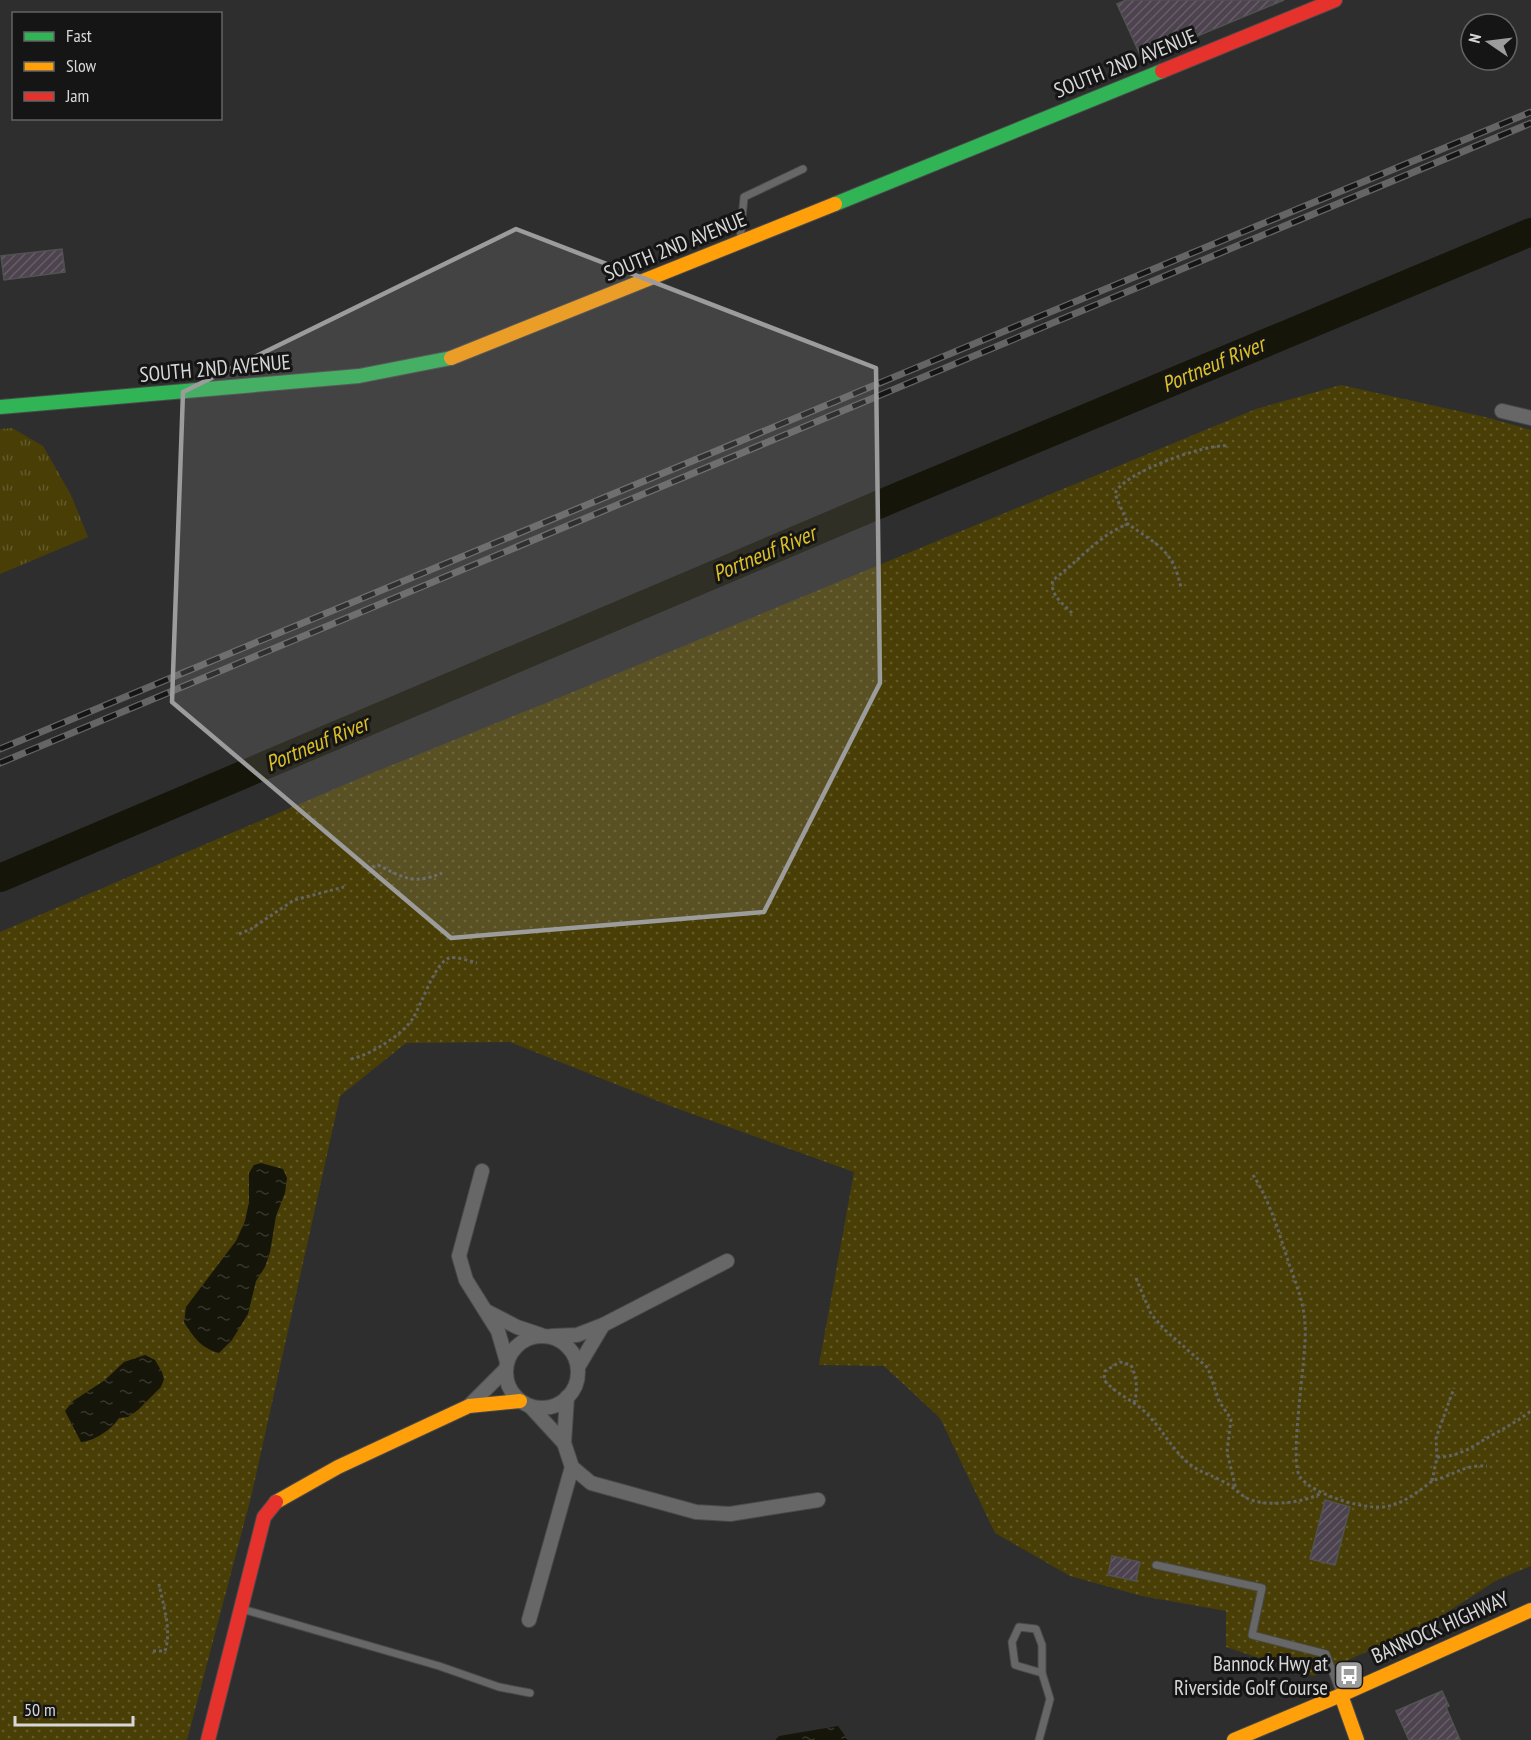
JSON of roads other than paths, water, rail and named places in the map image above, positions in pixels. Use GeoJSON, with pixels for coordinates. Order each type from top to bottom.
{"type":"FeatureCollection","features":[{"type":"Feature","properties":{"kind":"street","name":"SOUTH 2ND AVENUE"},"geometry":{"type":"LineString","coordinates":[[0,407],[359,376],[452,358],[1335,0]]}},
{"type":"Feature","properties":{"kind":"street"},"geometry":{"type":"LineString","coordinates":[[1502,411],[1531,418]]}},
{"type":"Feature","properties":{"kind":"street"},"geometry":{"type":"LineString","coordinates":[[482,1171],[459,1256],[466,1280],[498,1331],[508,1386],[564,1443]]}},
{"type":"Feature","properties":{"kind":"street"},"geometry":{"type":"LineString","coordinates":[[469,1406],[506,1365],[511,1351],[519,1343],[530,1337],[577,1335],[603,1325],[727,1261]]}},
{"type":"Feature","properties":{"kind":"street"},"geometry":{"type":"LineString","coordinates":[[486,1311],[517,1327],[563,1342],[571,1350],[578,1367]]}},
{"type":"Feature","properties":{"kind":"street"},"geometry":{"type":"LineString","coordinates":[[208,1740],[264,1517],[278,1499],[338,1467],[469,1406],[525,1403],[536,1408],[549,1408],[560,1403],[576,1384],[578,1367],[603,1325]]}},
{"type":"Feature","properties":{"kind":"street"},"geometry":{"type":"LineString","coordinates":[[567,1397],[564,1443],[572,1467],[591,1484],[696,1512],[730,1514],[818,1500]]}},
{"type":"Feature","properties":{"kind":"street"},"geometry":{"type":"LineString","coordinates":[[529,1620],[572,1467]]}},
{"type":"Feature","properties":{"kind":"street","name":"BANNOCK HIGHWAY"},"geometry":{"type":"LineString","coordinates":[[1234,1740],[1531,1610]]}},
{"type":"Feature","properties":{"kind":"street"},"geometry":{"type":"LineString","coordinates":[[1341,1695],[1357,1740]]}},
{"type":"Feature","properties":{"kind":"lane"},"geometry":{"type":"LineString","coordinates":[[740,243],[744,197],[802,169]]}},
{"type":"Feature","properties":{"kind":"lane"},"geometry":{"type":"LineString","coordinates":[[1156,1564],[1262,1588],[1252,1635],[1326,1654],[1341,1695]]}},
{"type":"Feature","properties":{"kind":"lane"},"geometry":{"type":"LineString","coordinates":[[241,1609],[439,1666],[499,1686],[530,1693]]}},
{"type":"Feature","properties":{"kind":"lane"},"geometry":{"type":"LineString","coordinates":[[1039,1740],[1050,1699],[1042,1673],[1042,1645],[1036,1629],[1019,1627],[1012,1642],[1015,1665],[1042,1673]]}},
{"type":"Feature","properties":{"kind":"water"},"geometry":{"type":"Polygon","coordinates":[[[261,1163],[283,1169],[287,1178],[285,1193],[276,1216],[270,1252],[265,1267],[256,1281],[248,1314],[232,1340],[219,1353],[198,1342],[191,1333],[184,1322],[186,1307],[236,1241],[245,1221],[249,1202],[249,1173],[254,1165],[261,1163]]]}},
{"type":"Feature","properties":{"kind":"water"},"geometry":{"type":"Polygon","coordinates":[[[145,1355],[155,1360],[162,1372],[164,1379],[161,1387],[128,1417],[119,1418],[103,1434],[81,1442],[65,1411],[73,1401],[105,1380],[124,1362],[145,1355]]]}},
{"type":"Feature","properties":{"kind":"water"},"geometry":{"type":"Polygon","coordinates":[[[838,1726],[848,1740],[775,1740],[779,1736],[838,1726]]]}},
{"type":"Feature","properties":{"kind":"waterway","name":"Portneuf River"},"geometry":{"type":"LineString","coordinates":[[0,878],[892,499],[1531,232]]}},
{"type":"Feature","properties":{"kind":"railway"},"geometry":{"type":"LineString","coordinates":[[0,749],[1531,112]]}},
{"type":"Feature","properties":{"kind":"railway"},"geometry":{"type":"LineString","coordinates":[[0,763],[1531,123]]}},
{"type":"Feature","properties":{"kind":"place","name":"Bannock Hwy at Riverside Golf Course"},"geometry":{"type":"Point","coordinates":[1349,1675]}}]}
